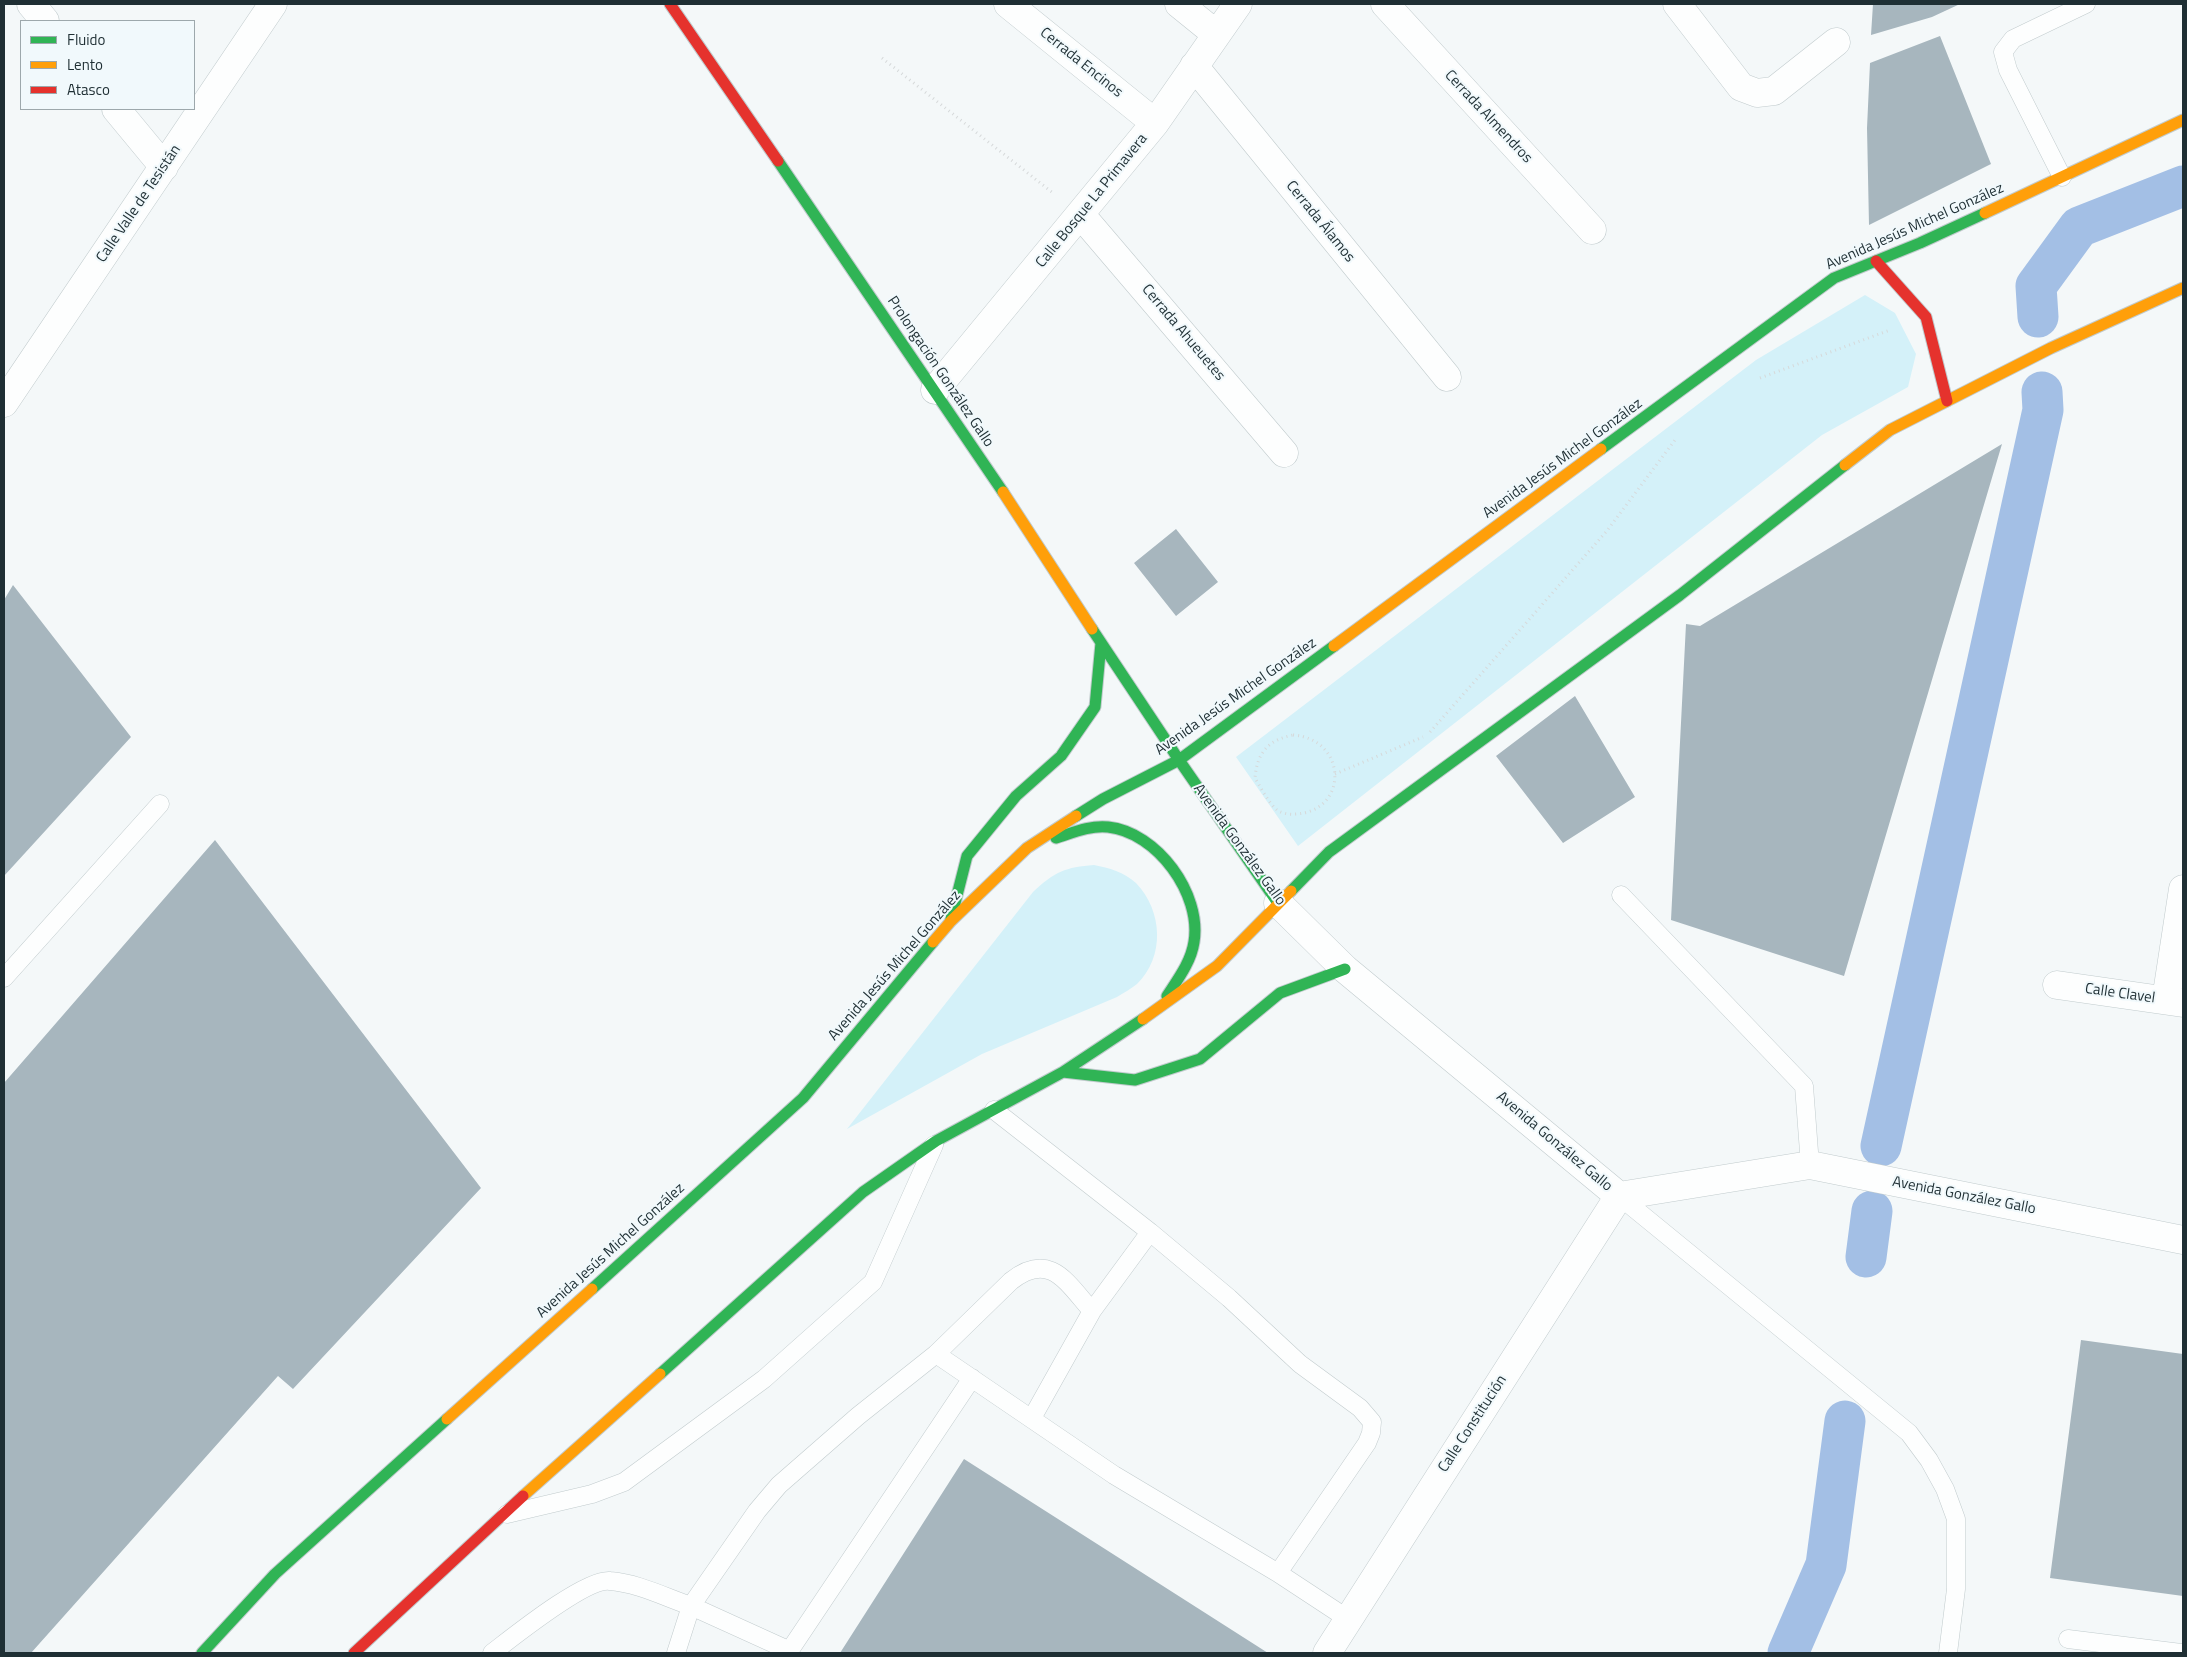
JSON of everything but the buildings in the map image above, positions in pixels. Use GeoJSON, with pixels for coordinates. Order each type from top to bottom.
{"type":"FeatureCollection","features":[{"type":"Feature","properties":{"kind":"main road","name":"Prolongación González Gallo"},"geometry":{"type":"LineString","coordinates":[[670,4],[935,390],[1179,760]]}},
{"type":"Feature","properties":{"kind":"main road","name":"Avenida Jesús Michel González"},"geometry":{"type":"LineString","coordinates":[[202,1653],[275,1574],[803,1098],[951,921],[1027,848],[1102,799],[1179,760],[1834,278],[2062,177],[2183,120]]}},
{"type":"Feature","properties":{"kind":"main road"},"geometry":{"type":"LineString","coordinates":[[1876,261],[1926,317],[1948,401]]}},
{"type":"Feature","properties":{"kind":"main road"},"geometry":{"type":"LineString","coordinates":[[361,1651],[502,1515],[863,1192],[936,1141],[1063,1072],[1156,1011],[1217,966],[1329,852],[1680,595],[1890,430],[2051,348],[2183,288]]}},
{"type":"Feature","properties":{"kind":"main road"},"geometry":{"type":"LineString","coordinates":[[951,921],[967,856],[1016,796],[1061,756],[1095,706],[1101,643]]}},
{"type":"Feature","properties":{"kind":"main road","name":"Avenida González Gallo"},"geometry":{"type":"LineString","coordinates":[[1179,760],[1278,903]]}},
{"type":"Feature","properties":{"kind":"main road"},"geometry":{"type":"LineString","coordinates":[[1027,848],[1080,830],[1111,827],[1145,841],[1172,866],[1189,898],[1195,934],[1186,967],[1156,1011]]}},
{"type":"Feature","properties":{"kind":"main road"},"geometry":{"type":"LineString","coordinates":[[1063,1072],[1135,1080],[1200,1059],[1280,993],[1345,969]]}},
{"type":"Feature","properties":{"kind":"street"},"geometry":{"type":"LineString","coordinates":[[31,4],[44,20]]}},
{"type":"Feature","properties":{"kind":"street","name":"Calle Valle de Tesistán"},"geometry":{"type":"LineString","coordinates":[[4,403],[273,4]]}},
{"type":"Feature","properties":{"kind":"street","name":"Cerrada Encinos"},"geometry":{"type":"LineString","coordinates":[[1008,4],[1155,123]]}},
{"type":"Feature","properties":{"kind":"street"},"geometry":{"type":"LineString","coordinates":[[1179,4],[1216,34]]}},
{"type":"Feature","properties":{"kind":"street","name":"Calle Bosque La Primavera"},"geometry":{"type":"LineString","coordinates":[[935,390],[1155,123],[1238,4]]}},
{"type":"Feature","properties":{"kind":"street","name":"Cerrada Almendros"},"geometry":{"type":"LineString","coordinates":[[1384,4],[1592,230]]}},
{"type":"Feature","properties":{"kind":"street"},"geometry":{"type":"LineString","coordinates":[[1677,4],[1741,87],[1757,93],[1774,91],[1836,42]]}},
{"type":"Feature","properties":{"kind":"street","name":"Cerrada Álamos"},"geometry":{"type":"LineString","coordinates":[[1194,66],[1448,377]]}},
{"type":"Feature","properties":{"kind":"street"},"geometry":{"type":"LineString","coordinates":[[117,110],[164,167]]}},
{"type":"Feature","properties":{"kind":"street","name":"Cerrada Ahueuetes"},"geometry":{"type":"LineString","coordinates":[[1081,215],[1284,453]]}},
{"type":"Feature","properties":{"kind":"street"},"geometry":{"type":"LineString","coordinates":[[2174,1002],[2183,888]]}},
{"type":"Feature","properties":{"kind":"street","name":"Avenida González Gallo"},"geometry":{"type":"LineString","coordinates":[[1278,903],[1345,969],[1619,1196],[1810,1165],[2183,1240]]}},
{"type":"Feature","properties":{"kind":"street","name":"Calle Clavel"},"geometry":{"type":"LineString","coordinates":[[2057,985],[2174,1002]]}},
{"type":"Feature","properties":{"kind":"street","name":"Calle Constitución"},"geometry":{"type":"LineString","coordinates":[[1327,1653],[1619,1196]]}},
{"type":"Feature","properties":{"kind":"lane"},"geometry":{"type":"LineString","coordinates":[[2062,177],[2008,70],[2003,52],[2013,39],[2086,4]]}},
{"type":"Feature","properties":{"kind":"lane"},"geometry":{"type":"LineString","coordinates":[[4,978],[160,804]]}},
{"type":"Feature","properties":{"kind":"lane"},"geometry":{"type":"LineString","coordinates":[[1621,895],[1804,1086],[1810,1165]]}},
{"type":"Feature","properties":{"kind":"lane"},"geometry":{"type":"LineString","coordinates":[[994,1110],[1150,1232],[1229,1298],[1300,1364],[1360,1408],[1372,1422],[1371,1433],[1367,1443],[1278,1573]]}},
{"type":"Feature","properties":{"kind":"lane"},"geometry":{"type":"LineString","coordinates":[[502,1515],[592,1494],[624,1482],[764,1379],[873,1282],[936,1141]]}},
{"type":"Feature","properties":{"kind":"lane"},"geometry":{"type":"LineString","coordinates":[[1619,1196],[1909,1433],[1929,1460],[1945,1489],[1956,1519],[1956,1589],[1948,1653]]}},
{"type":"Feature","properties":{"kind":"lane"},"geometry":{"type":"LineString","coordinates":[[1032,1418],[1092,1311],[1150,1232]]}},
{"type":"Feature","properties":{"kind":"lane"},"geometry":{"type":"LineString","coordinates":[[676,1653],[691,1606],[757,1511],[779,1485],[858,1416],[936,1354],[1020,1273],[1036,1267],[1044,1267],[1061,1276],[1092,1311]]}},
{"type":"Feature","properties":{"kind":"lane"},"geometry":{"type":"LineString","coordinates":[[936,1354],[1114,1475],[1278,1573],[1348,1619]]}},
{"type":"Feature","properties":{"kind":"lane"},"geometry":{"type":"LineString","coordinates":[[492,1653],[588,1586],[608,1580],[691,1606],[789,1652],[972,1378]]}},
{"type":"Feature","properties":{"kind":"lane"},"geometry":{"type":"LineString","coordinates":[[2068,1639],[2175,1653]]}},
{"type":"Feature","properties":{"kind":"path"},"geometry":{"type":"LineString","coordinates":[[882,58],[1081,215]]}},
{"type":"Feature","properties":{"kind":"path"},"geometry":{"type":"LineString","coordinates":[[1758,378],[1926,317]]}},
{"type":"Feature","properties":{"kind":"path"},"geometry":{"type":"LineString","coordinates":[[1335,774],[1427,736],[1606,532],[1676,439]]}},
{"type":"Feature","properties":{"kind":"path"},"geometry":{"type":"LineString","coordinates":[[1293,735],[1306,736],[1322,746],[1333,761],[1335,774],[1333,788],[1327,800],[1317,809],[1304,814],[1290,814],[1278,811],[1255,778],[1256,765],[1261,753],[1275,741],[1293,735]]}},
{"type":"Feature","properties":{"kind":"shaded area"},"geometry":{"type":"Polygon","coordinates":[[[1865,295],[1895,313],[1916,354],[1908,387],[1822,435],[1298,846],[1236,757],[1756,360],[1865,295]]]}},
{"type":"Feature","properties":{"kind":"shaded area"},"geometry":{"type":"Polygon","coordinates":[[[1094,865],[1116,871],[1136,883],[1145,894],[1156,920],[1156,948],[1146,973],[1137,984],[1117,997],[982,1054],[847,1129],[1033,892],[1054,875],[1076,867],[1094,865]]]}},
{"type":"Feature","properties":{"kind":"waterway"},"geometry":{"type":"LineString","coordinates":[[2038,317],[2036,286],[2079,227],[2183,186]]}},
{"type":"Feature","properties":{"kind":"waterway"},"geometry":{"type":"LineString","coordinates":[[1881,1146],[2043,410],[2042,392]]}},
{"type":"Feature","properties":{"kind":"waterway"},"geometry":{"type":"LineString","coordinates":[[1866,1257],[1872,1211]]}},
{"type":"Feature","properties":{"kind":"waterway"},"geometry":{"type":"LineString","coordinates":[[1788,1653],[1826,1565],[1845,1421]]}},
{"type":"Feature","properties":{"kind":"traffic: fast"},"geometry":{"type":"LineString","coordinates":[[778,161],[1003,492]]}},
{"type":"Feature","properties":{"kind":"traffic: fast"},"geometry":{"type":"LineString","coordinates":[[1601,449],[1834,278],[1920,243],[1985,213]]}},
{"type":"Feature","properties":{"kind":"traffic: fast"},"geometry":{"type":"LineString","coordinates":[[1291,891],[1329,852],[1680,595],[1845,465]]}},
{"type":"Feature","properties":{"kind":"traffic: fast"},"geometry":{"type":"LineString","coordinates":[[1092,629],[1179,760],[1278,903]]}},
{"type":"Feature","properties":{"kind":"traffic: fast"},"geometry":{"type":"LineString","coordinates":[[951,919],[967,856],[1016,796],[1061,756],[1095,707],[1101,643]]}},
{"type":"Feature","properties":{"kind":"traffic: fast"},"geometry":{"type":"LineString","coordinates":[[1076,816],[1103,799],[1179,760],[1334,646]]}},
{"type":"Feature","properties":{"kind":"traffic: fast"},"geometry":{"type":"LineString","coordinates":[[1056,838],[1095,827],[1108,827],[1126,831],[1143,840],[1159,853],[1172,868],[1191,904],[1195,923],[1194,942],[1187,963],[1167,996]]}},
{"type":"Feature","properties":{"kind":"traffic: fast"},"geometry":{"type":"LineString","coordinates":[[592,1289],[803,1098],[933,942]]}},
{"type":"Feature","properties":{"kind":"traffic: fast"},"geometry":{"type":"LineString","coordinates":[[1063,1072],[1135,1080],[1200,1059],[1280,993],[1345,969]]}},
{"type":"Feature","properties":{"kind":"traffic: fast"},"geometry":{"type":"LineString","coordinates":[[660,1374],[863,1192],[936,1141],[1063,1072],[1143,1019]]}},
{"type":"Feature","properties":{"kind":"traffic: fast"},"geometry":{"type":"LineString","coordinates":[[202,1653],[275,1574],[447,1419]]}},
{"type":"Feature","properties":{"kind":"traffic: slow"},"geometry":{"type":"LineString","coordinates":[[1985,213],[2183,120]]}},
{"type":"Feature","properties":{"kind":"traffic: slow"},"geometry":{"type":"LineString","coordinates":[[1845,465],[1890,430],[2051,348],[2183,288]]}},
{"type":"Feature","properties":{"kind":"traffic: slow"},"geometry":{"type":"LineString","coordinates":[[1334,646],[1601,449]]}},
{"type":"Feature","properties":{"kind":"traffic: slow"},"geometry":{"type":"LineString","coordinates":[[1003,492],[1092,629]]}},
{"type":"Feature","properties":{"kind":"traffic: slow"},"geometry":{"type":"LineString","coordinates":[[933,942],[951,921],[1027,848],[1076,816]]}},
{"type":"Feature","properties":{"kind":"traffic: slow"},"geometry":{"type":"LineString","coordinates":[[1143,1019],[1217,966],[1291,891]]}},
{"type":"Feature","properties":{"kind":"traffic: slow"},"geometry":{"type":"LineString","coordinates":[[447,1419],[592,1289]]}},
{"type":"Feature","properties":{"kind":"traffic: slow"},"geometry":{"type":"LineString","coordinates":[[523,1496],[660,1374]]}},
{"type":"Feature","properties":{"kind":"traffic: jam"},"geometry":{"type":"LineString","coordinates":[[670,4],[778,161]]}},
{"type":"Feature","properties":{"kind":"traffic: jam"},"geometry":{"type":"LineString","coordinates":[[1876,261],[1926,317],[1947,401]]}},
{"type":"Feature","properties":{"kind":"traffic: jam"},"geometry":{"type":"LineString","coordinates":[[354,1653],[523,1496]]}}]}
